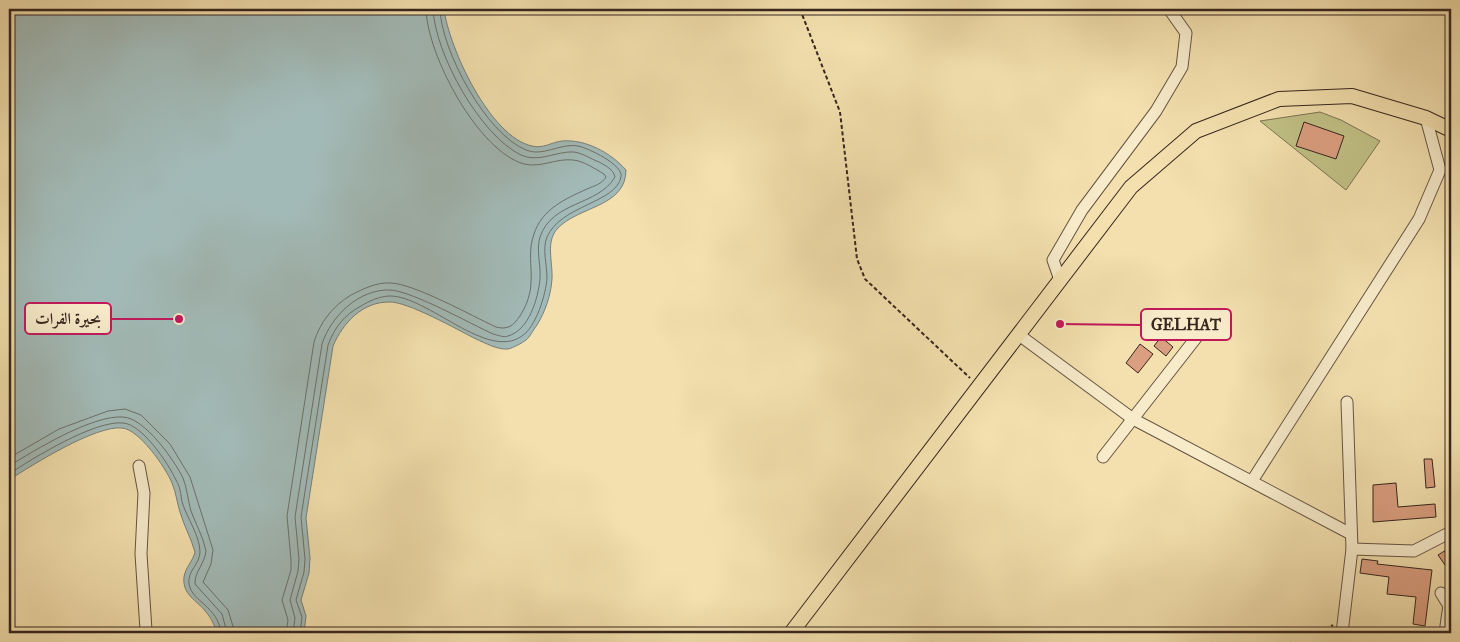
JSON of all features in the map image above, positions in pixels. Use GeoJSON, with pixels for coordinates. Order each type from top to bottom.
{"type":"FeatureCollection","features":[{"type":"Feature","properties":{"kind":"main road"},"geometry":{"type":"LineString","coordinates":[[791,633],[1131,187],[1196,131],[1279,99],[1352,96],[1426,118],[1451,130]]}},
{"type":"Feature","properties":{"kind":"street"},"geometry":{"type":"LineString","coordinates":[[1060,280],[1053,260],[1082,210],[1156,111],[1182,66],[1186,33],[1169,9]]}},
{"type":"Feature","properties":{"kind":"street"},"geometry":{"type":"LineString","coordinates":[[1252,481],[1419,219],[1440,170],[1426,118]]}},
{"type":"Feature","properties":{"kind":"street"},"geometry":{"type":"LineString","coordinates":[[1103,457],[1210,320]]}},
{"type":"Feature","properties":{"kind":"street"},"geometry":{"type":"LineString","coordinates":[[1019,334],[1133,419],[1351,534]]}},
{"type":"Feature","properties":{"kind":"street"},"geometry":{"type":"LineString","coordinates":[[1342,633],[1352,549],[1347,402]]}},
{"type":"Feature","properties":{"kind":"street"},"geometry":{"type":"LineString","coordinates":[[139,466],[144,493],[141,554],[145,588],[145,633]]}},
{"type":"Feature","properties":{"kind":"street"},"geometry":{"type":"LineString","coordinates":[[1352,549],[1414,551],[1451,532]]}},
{"type":"Feature","properties":{"kind":"street"},"geometry":{"type":"LineString","coordinates":[[1441,593],[1450,607],[1445,633]]}},
{"type":"Feature","properties":{"kind":"path"},"geometry":{"type":"LineString","coordinates":[[800,9],[840,112],[857,259],[866,279],[979,386]]}},
{"type":"Feature","properties":{"kind":"green space"},"geometry":{"type":"Polygon","coordinates":[[[1320,112],[1341,120],[1380,141],[1346,190],[1260,121],[1320,112]]]}},
{"type":"Feature","properties":{"kind":"water"},"geometry":{"type":"Polygon","coordinates":[[[9,9],[444,9],[447,26],[463,67],[474,89],[501,126],[516,139],[536,147],[562,141],[580,142],[589,145],[613,158],[626,170],[624,182],[618,192],[610,199],[567,221],[554,233],[550,252],[552,279],[547,303],[540,320],[526,340],[520,344],[508,349],[496,347],[420,311],[389,302],[379,303],[362,310],[342,329],[333,346],[306,518],[310,558],[309,573],[301,600],[306,616],[304,633],[217,633],[213,622],[185,588],[184,577],[195,552],[179,509],[172,483],[151,450],[129,430],[122,428],[111,429],[81,439],[48,456],[9,480],[9,9]]]}},
{"type":"Feature","properties":{"kind":"building"},"geometry":{"type":"Polygon","coordinates":[[[1304,122],[1344,136],[1336,159],[1296,146],[1304,122]]]}},
{"type":"Feature","properties":{"kind":"building"},"geometry":{"type":"Polygon","coordinates":[[[1161,337],[1173,347],[1166,356],[1154,346],[1161,337]]]}},
{"type":"Feature","properties":{"kind":"building"},"geometry":{"type":"Polygon","coordinates":[[[1140,344],[1153,354],[1138,373],[1126,363],[1140,344]]]}},
{"type":"Feature","properties":{"kind":"building"},"geometry":{"type":"Polygon","coordinates":[[[1424,459],[1432,459],[1435,487],[1426,488],[1424,459]]]}},
{"type":"Feature","properties":{"kind":"building"},"geometry":{"type":"Polygon","coordinates":[[[1396,483],[1398,507],[1435,504],[1436,517],[1373,522],[1373,485],[1396,483]]]}},
{"type":"Feature","properties":{"kind":"building"},"geometry":{"type":"Polygon","coordinates":[[[1451,547],[1451,561],[1445,565],[1438,555],[1451,547]]]}},
{"type":"Feature","properties":{"kind":"building"},"geometry":{"type":"Polygon","coordinates":[[[1362,559],[1378,561],[1377,564],[1432,570],[1425,626],[1413,624],[1416,597],[1387,594],[1389,577],[1360,573],[1362,559]]]}},
{"type":"Feature","properties":{"kind":"place","name":"بحيرة الفرات"},"geometry":{"type":"Point","coordinates":[179,319]}},
{"type":"Feature","properties":{"kind":"place","name":"GELHAT"},"geometry":{"type":"Point","coordinates":[1060,324]}}]}
